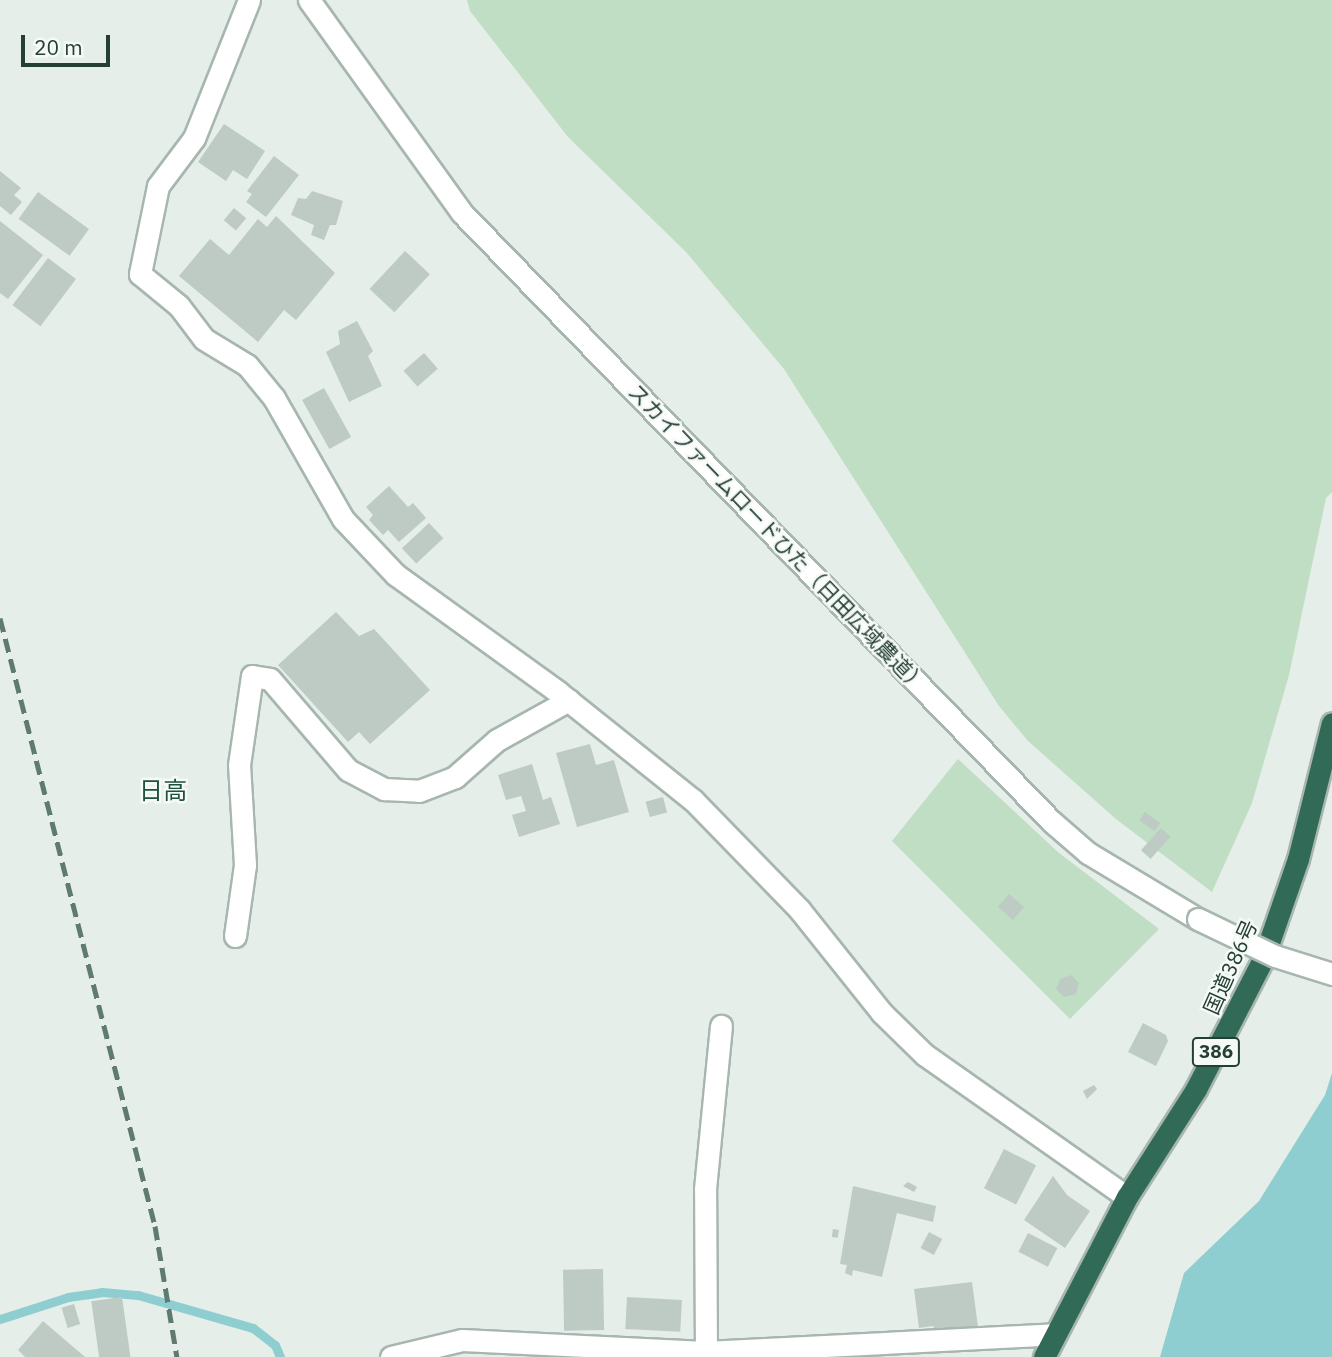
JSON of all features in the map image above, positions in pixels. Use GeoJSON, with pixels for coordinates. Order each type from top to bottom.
{"type":"FeatureCollection","features":[{"type":"Feature","properties":{"kind":"highway","name":"国道386号"},"geometry":{"type":"LineString","coordinates":[[1044,1357],[1127,1197],[1196,1089],[1265,957],[1298,859],[1332,723]]}},
{"type":"Feature","properties":{"kind":"street"},"geometry":{"type":"LineString","coordinates":[[249,0],[194,138],[158,186],[140,274],[179,306],[204,339],[247,365],[274,398],[342,519],[397,575],[569,700],[692,800],[799,909],[882,1013],[925,1055],[1127,1197]]}},
{"type":"Feature","properties":{"kind":"street","name":"スカイファームロードひた（日田広域農道）"},"geometry":{"type":"LineString","coordinates":[[309,0],[471,223],[1051,821],[1088,853],[1198,919],[1275,956],[1332,974]]}},
{"type":"Feature","properties":{"kind":"street"},"geometry":{"type":"LineString","coordinates":[[235,936],[245,865],[239,765],[252,676],[270,679],[348,770],[384,789],[419,791],[455,777],[497,740],[569,700]]}},
{"type":"Feature","properties":{"kind":"street"},"geometry":{"type":"LineString","coordinates":[[706,1354],[705,1189],[721,1026]]}},
{"type":"Feature","properties":{"kind":"street"},"geometry":{"type":"LineString","coordinates":[[391,1357],[462,1340],[706,1354],[1055,1334]]}},
{"type":"Feature","properties":{"kind":"green space"},"geometry":{"type":"Polygon","coordinates":[[[467,0],[1332,0],[1332,492],[1326,498],[1289,675],[1252,803],[1212,892],[1116,819],[1028,741],[999,706],[784,369],[686,252],[568,137],[470,11],[467,0]]]}},
{"type":"Feature","properties":{"kind":"green space"},"geometry":{"type":"Polygon","coordinates":[[[958,759],[1059,853],[1159,929],[1070,1019],[892,841],[958,759]]]}},
{"type":"Feature","properties":{"kind":"water"},"geometry":{"type":"Polygon","coordinates":[[[1332,1073],[1332,1357],[1160,1357],[1184,1273],[1259,1201],[1325,1095],[1332,1073]]]}},
{"type":"Feature","properties":{"kind":"building"},"geometry":{"type":"Polygon","coordinates":[[[224,124],[265,151],[247,179],[233,170],[226,181],[198,162],[224,124]]]}},
{"type":"Feature","properties":{"kind":"building"},"geometry":{"type":"Polygon","coordinates":[[[274,156],[299,175],[266,217],[246,202],[252,194],[247,191],[274,156]]]}},
{"type":"Feature","properties":{"kind":"building"},"geometry":{"type":"Polygon","coordinates":[[[0,171],[21,188],[14,195],[22,202],[11,215],[0,206],[0,171]]]}},
{"type":"Feature","properties":{"kind":"building"},"geometry":{"type":"Polygon","coordinates":[[[312,191],[343,201],[336,225],[330,225],[324,240],[311,235],[314,225],[291,215],[298,198],[306,199],[312,191]]]}},
{"type":"Feature","properties":{"kind":"building"},"geometry":{"type":"Polygon","coordinates":[[[38,192],[89,229],[70,256],[19,219],[38,192]]]}},
{"type":"Feature","properties":{"kind":"building"},"geometry":{"type":"Polygon","coordinates":[[[234,208],[246,218],[236,231],[224,220],[234,208]]]}},
{"type":"Feature","properties":{"kind":"building"},"geometry":{"type":"Polygon","coordinates":[[[276,216],[335,273],[296,320],[284,310],[258,342],[179,276],[210,239],[229,255],[258,219],[267,227],[276,216]]]}},
{"type":"Feature","properties":{"kind":"building"},"geometry":{"type":"Polygon","coordinates":[[[0,221],[43,255],[8,299],[0,293],[0,221]]]}},
{"type":"Feature","properties":{"kind":"building"},"geometry":{"type":"Polygon","coordinates":[[[405,251],[430,274],[394,312],[370,289],[405,251]]]}},
{"type":"Feature","properties":{"kind":"building"},"geometry":{"type":"Polygon","coordinates":[[[48,258],[76,279],[40,326],[12,305],[48,258]]]}},
{"type":"Feature","properties":{"kind":"building"},"geometry":{"type":"Polygon","coordinates":[[[357,321],[373,351],[368,356],[382,386],[349,402],[326,352],[340,344],[338,331],[357,321]]]}},
{"type":"Feature","properties":{"kind":"building"},"geometry":{"type":"Polygon","coordinates":[[[424,353],[438,369],[417,387],[404,371],[424,353]]]}},
{"type":"Feature","properties":{"kind":"building"},"geometry":{"type":"Polygon","coordinates":[[[324,388],[351,437],[329,449],[302,400],[324,388]]]}},
{"type":"Feature","properties":{"kind":"building"},"geometry":{"type":"Polygon","coordinates":[[[389,486],[408,507],[413,503],[426,518],[399,542],[388,530],[383,535],[369,520],[373,515],[366,507],[389,486]]]}},
{"type":"Feature","properties":{"kind":"building"},"geometry":{"type":"Polygon","coordinates":[[[429,523],[443,538],[416,564],[402,548],[429,523]]]}},
{"type":"Feature","properties":{"kind":"building"},"geometry":{"type":"Polygon","coordinates":[[[336,612],[359,636],[374,629],[430,690],[370,744],[359,732],[348,742],[278,665],[336,612]]]}},
{"type":"Feature","properties":{"kind":"building"},"geometry":{"type":"Polygon","coordinates":[[[590,744],[596,765],[614,760],[629,812],[577,827],[556,753],[590,744]]]}},
{"type":"Feature","properties":{"kind":"building"},"geometry":{"type":"Polygon","coordinates":[[[532,764],[543,800],[551,797],[560,824],[519,837],[512,815],[526,811],[521,796],[506,800],[498,775],[532,764]]]}},
{"type":"Feature","properties":{"kind":"building"},"geometry":{"type":"Polygon","coordinates":[[[663,797],[667,812],[650,817],[646,802],[663,797]]]}},
{"type":"Feature","properties":{"kind":"building"},"geometry":{"type":"Polygon","coordinates":[[[1145,812],[1160,823],[1154,831],[1139,820],[1145,812]]]}},
{"type":"Feature","properties":{"kind":"building"},"geometry":{"type":"Polygon","coordinates":[[[1161,828],[1171,837],[1151,859],[1141,850],[1161,828]]]}},
{"type":"Feature","properties":{"kind":"building"},"geometry":{"type":"Polygon","coordinates":[[[1009,894],[1024,907],[1013,920],[998,907],[1009,894]]]}},
{"type":"Feature","properties":{"kind":"building"},"geometry":{"type":"Polygon","coordinates":[[[1071,975],[1079,983],[1076,994],[1064,997],[1056,989],[1060,979],[1071,975]]]}},
{"type":"Feature","properties":{"kind":"building"},"geometry":{"type":"Polygon","coordinates":[[[1143,1023],[1166,1035],[1168,1041],[1156,1066],[1128,1052],[1143,1023]]]}},
{"type":"Feature","properties":{"kind":"building"},"geometry":{"type":"Polygon","coordinates":[[[1094,1085],[1097,1089],[1087,1099],[1083,1091],[1094,1085]]]}},
{"type":"Feature","properties":{"kind":"building"},"geometry":{"type":"Polygon","coordinates":[[[1004,1149],[1036,1165],[1016,1205],[984,1188],[1004,1149]]]}},
{"type":"Feature","properties":{"kind":"building"},"geometry":{"type":"Polygon","coordinates":[[[1053,1176],[1067,1195],[1090,1211],[1065,1248],[1024,1220],[1053,1176]]]}},
{"type":"Feature","properties":{"kind":"building"},"geometry":{"type":"Polygon","coordinates":[[[908,1182],[917,1187],[914,1192],[903,1186],[908,1182]]]}},
{"type":"Feature","properties":{"kind":"building"},"geometry":{"type":"Polygon","coordinates":[[[853,1186],[936,1206],[933,1222],[897,1213],[882,1277],[853,1270],[852,1276],[845,1273],[847,1265],[840,1264],[853,1186]]]}},
{"type":"Feature","properties":{"kind":"building"},"geometry":{"type":"Polygon","coordinates":[[[833,1229],[839,1230],[838,1238],[832,1237],[833,1229]]]}},
{"type":"Feature","properties":{"kind":"building"},"geometry":{"type":"Polygon","coordinates":[[[929,1232],[942,1239],[934,1255],[921,1248],[929,1232]]]}},
{"type":"Feature","properties":{"kind":"building"},"geometry":{"type":"Polygon","coordinates":[[[1028,1233],[1057,1248],[1048,1267],[1018,1252],[1028,1233]]]}},
{"type":"Feature","properties":{"kind":"building"},"geometry":{"type":"Polygon","coordinates":[[[603,1269],[604,1330],[564,1331],[563,1270],[603,1269]]]}},
{"type":"Feature","properties":{"kind":"building"},"geometry":{"type":"Polygon","coordinates":[[[972,1282],[978,1327],[937,1332],[933,1326],[919,1328],[914,1289],[972,1282]]]}},
{"type":"Feature","properties":{"kind":"building"},"geometry":{"type":"Polygon","coordinates":[[[122,1297],[130,1357],[99,1357],[91,1301],[122,1297]]]}},
{"type":"Feature","properties":{"kind":"building"},"geometry":{"type":"Polygon","coordinates":[[[627,1297],[682,1300],[680,1332],[625,1329],[627,1297]]]}},
{"type":"Feature","properties":{"kind":"building"},"geometry":{"type":"Polygon","coordinates":[[[74,1304],[80,1324],[68,1328],[62,1308],[74,1304]]]}},
{"type":"Feature","properties":{"kind":"building"},"geometry":{"type":"Polygon","coordinates":[[[43,1321],[85,1357],[25,1357],[18,1350],[43,1321]]]}},
{"type":"Feature","properties":{"kind":"waterway"},"geometry":{"type":"LineString","coordinates":[[0,1319],[68,1297],[102,1292],[138,1295],[253,1328],[275,1345],[280,1357]]}},
{"type":"Feature","properties":{"kind":"railway"},"geometry":{"type":"LineString","coordinates":[[0,618],[155,1226],[177,1357]]}},
{"type":"Feature","properties":{"kind":"district","name":"日高"},"geometry":{"type":"Point","coordinates":[163,791]}}]}
